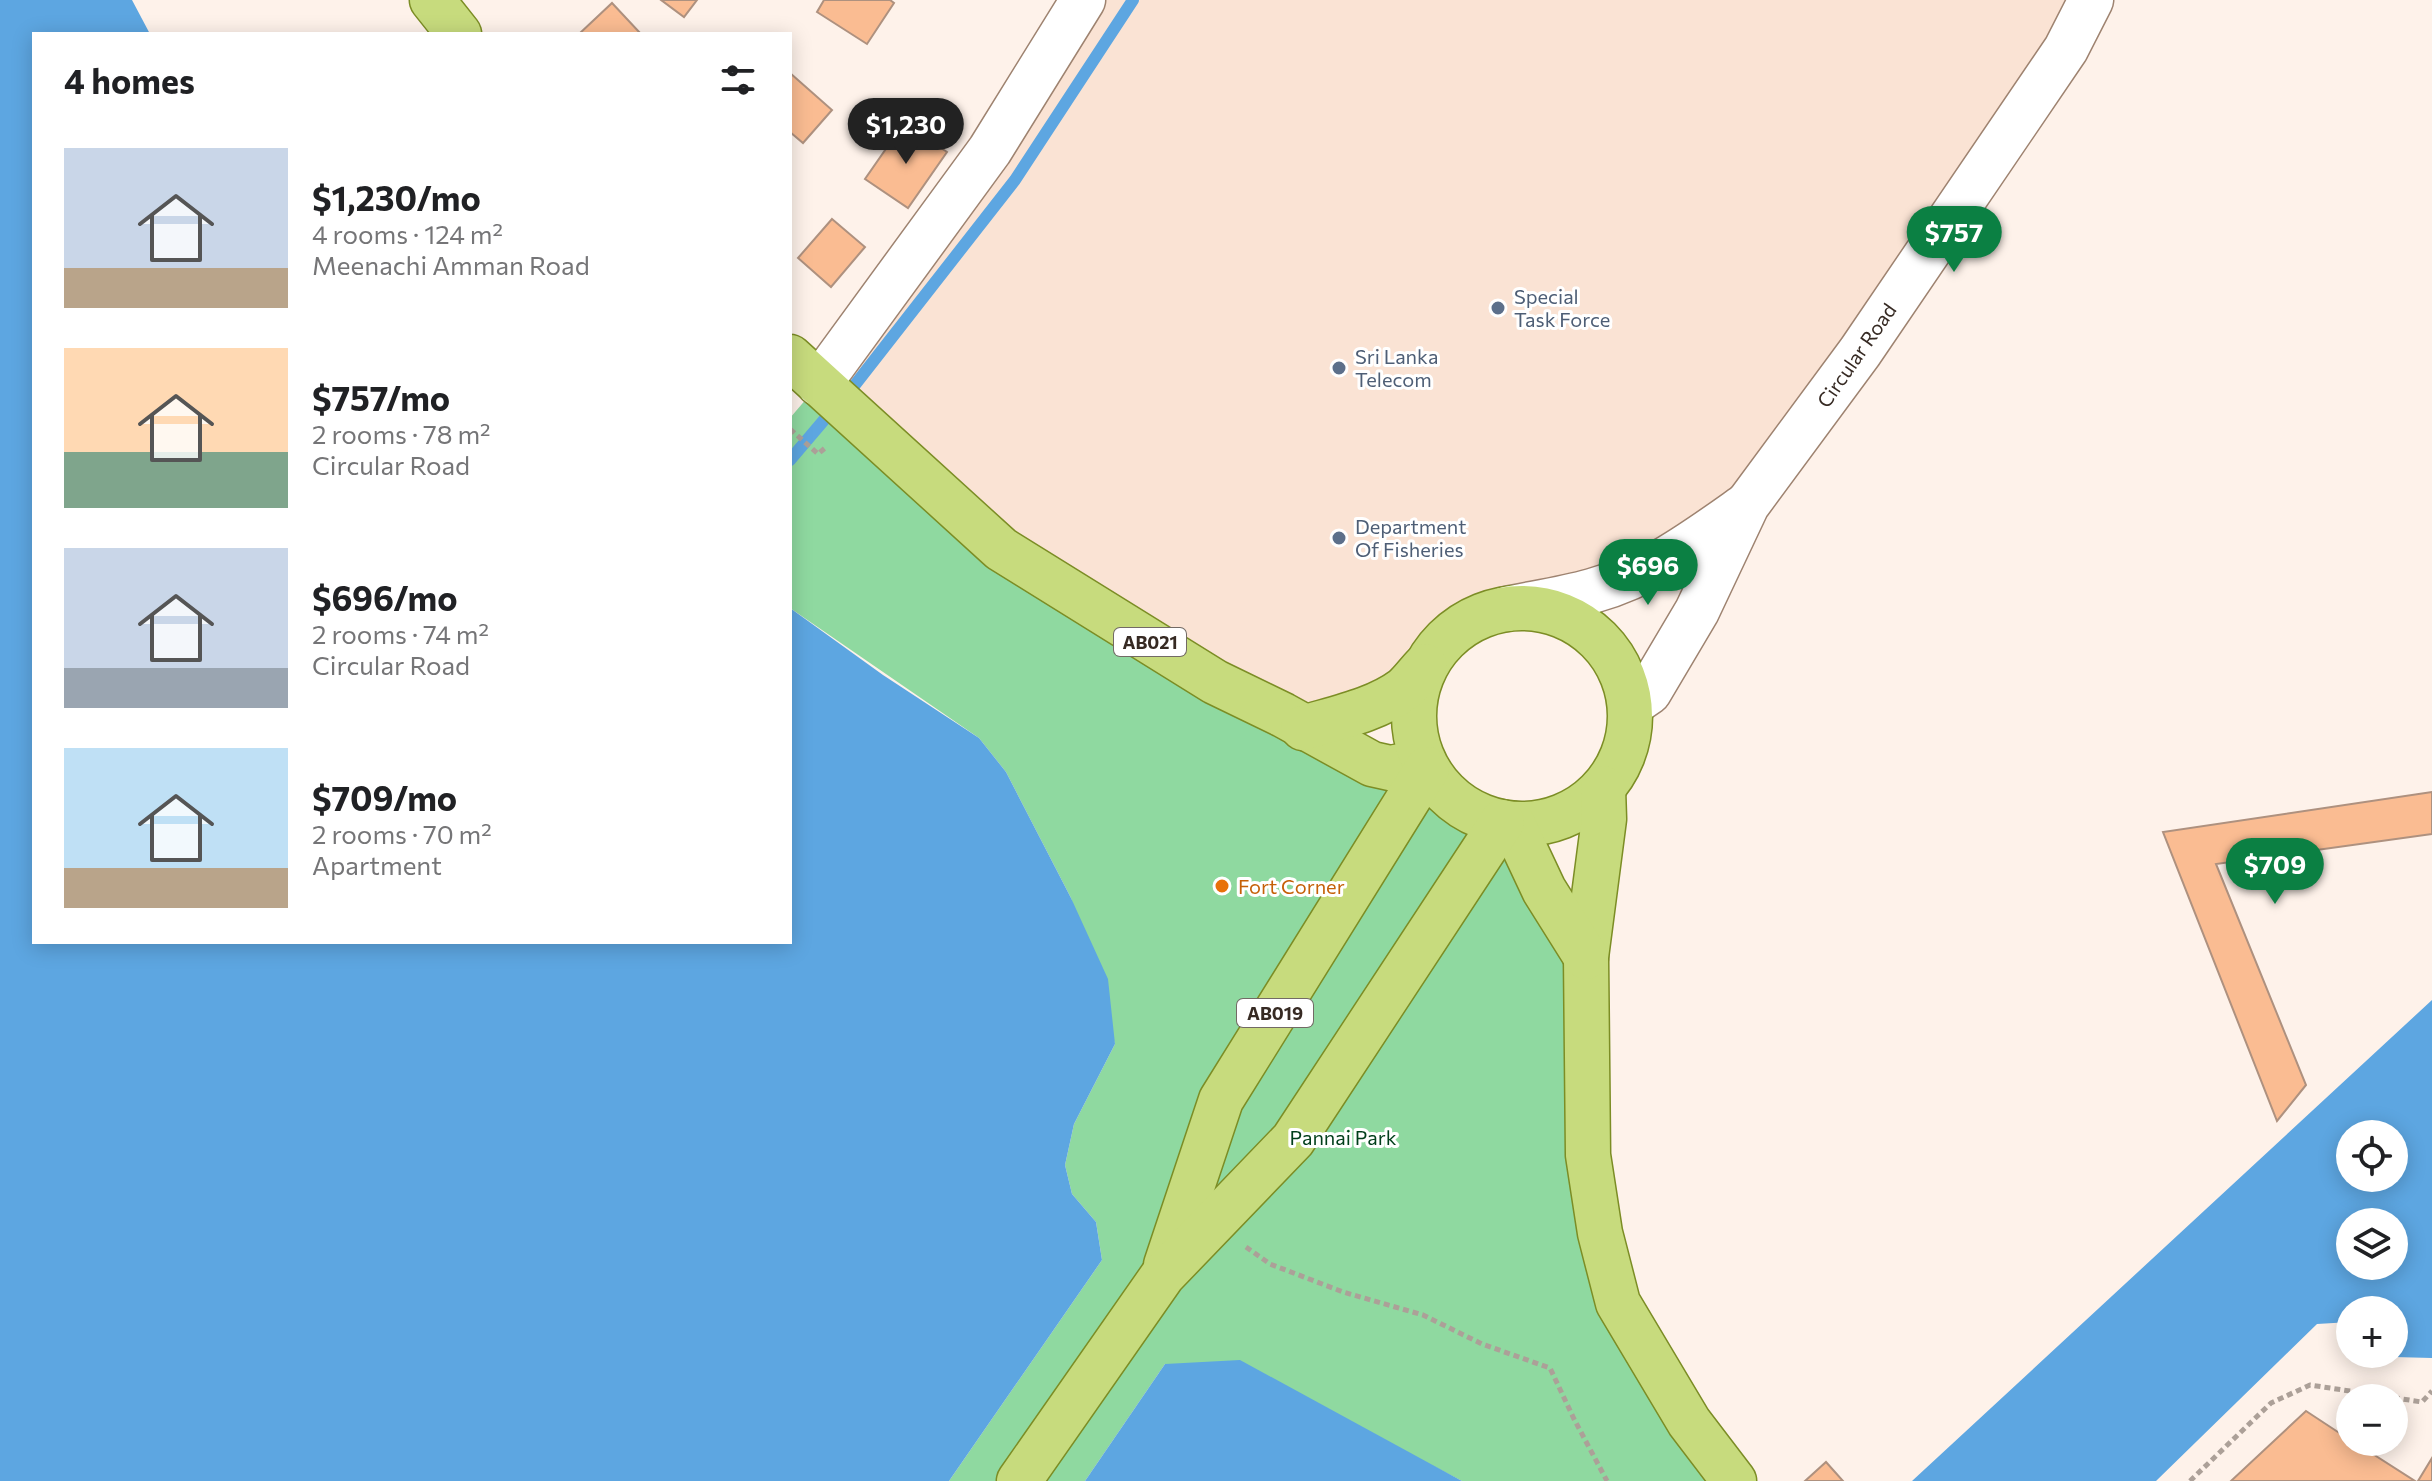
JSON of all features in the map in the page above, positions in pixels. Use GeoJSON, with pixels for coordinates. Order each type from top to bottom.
{"type":"FeatureCollection","features":[{"type":"Feature","properties":{"kind":"main road"},"geometry":{"type":"LineString","coordinates":[[432,0],[457,32]]}},
{"type":"Feature","properties":{"kind":"main road"},"geometry":{"type":"LineString","coordinates":[[818,384],[990,150],[1083,0]]}},
{"type":"Feature","properties":{"kind":"main road","name":"Circular Road"},"geometry":{"type":"LineString","coordinates":[[1630,705],[1649,692],[1697,611],[1747,505],[1860,352],[2066,49],[2091,0]]}},
{"type":"Feature","properties":{"kind":"main road","name":"AB021"},"geometry":{"type":"LineString","coordinates":[[818,384],[1001,549],[1215,682],[1372,764],[1390,768],[1425,766]]}},
{"type":"Feature","properties":{"kind":"main road","name":"Circular Road"},"geometry":{"type":"LineString","coordinates":[[1506,609],[1535,609],[1563,616],[1589,631],[1610,652],[1623,677],[1630,705],[1629,735],[1620,763],[1603,788],[1584,805],[1538,823],[1507,823],[1470,812],[1451,798],[1425,766],[1414,731],[1414,697],[1425,666],[1445,639],[1484,614],[1506,609],[1593,591],[1633,576],[1681,551],[1747,505]]}},
{"type":"Feature","properties":{"kind":"main road"},"geometry":{"type":"LineString","coordinates":[[1303,728],[1347,715],[1392,696],[1406,687],[1425,666]]}},
{"type":"Feature","properties":{"kind":"main road","name":"AB019"},"geometry":{"type":"LineString","coordinates":[[1163,1275],[1221,1100],[1425,766]]}},
{"type":"Feature","properties":{"kind":"main road"},"geometry":{"type":"LineString","coordinates":[[1603,788],[1604,819],[1586,957],[1588,1155],[1600,1233],[1618,1303],[1689,1422],[1734,1481]]}},
{"type":"Feature","properties":{"kind":"main road"},"geometry":{"type":"LineString","coordinates":[[1507,823],[1586,957]]}},
{"type":"Feature","properties":{"kind":"main road","name":"AB019"},"geometry":{"type":"LineString","coordinates":[[1019,1481],[1163,1275],[1293,1140],[1507,823]]}},
{"type":"Feature","properties":{"kind":"path"},"geometry":{"type":"LineString","coordinates":[[1213,1223],[1270,1264],[1343,1292],[1423,1315],[1482,1344],[1550,1368],[1607,1481]]}},
{"type":"Feature","properties":{"kind":"path"},"geometry":{"type":"LineString","coordinates":[[2190,1481],[2271,1403],[2310,1385],[2422,1402],[2432,1391]]}},
{"type":"Feature","properties":{"kind":"shaded area","name":"Sri Lanka Telecom"},"geometry":{"type":"Polygon","coordinates":[[[1083,0],[2091,0],[1747,505],[1506,609],[1484,614],[1445,639],[1406,687],[1303,728],[1001,549],[819,384],[1083,0]]]}},
{"type":"Feature","properties":{"kind":"green space","name":"Pannai Park"},"geometry":{"type":"Polygon","coordinates":[[[819,384],[1001,549],[1427,769],[1451,798],[1470,812],[1502,822],[1566,921],[1600,1233],[1734,1481],[1462,1481],[1412,1455],[1165,1364],[1085,1481],[949,1481],[1102,1260],[1096,1222],[1072,1194],[1065,1165],[1074,1124],[1115,1044],[1071,898],[1006,772],[979,738],[792,609],[792,416],[819,384]]]}},
{"type":"Feature","properties":{"kind":"water"},"geometry":{"type":"Polygon","coordinates":[[[0,0],[132,0],[149,32],[32,32],[32,944],[792,944],[792,609],[883,675],[979,738],[1006,772],[1071,898],[1108,979],[1115,1044],[1074,1124],[1065,1165],[1072,1194],[1096,1222],[1102,1260],[949,1481],[0,1481],[0,0]]]}},
{"type":"Feature","properties":{"kind":"water"},"geometry":{"type":"Polygon","coordinates":[[[2432,1000],[2432,1358],[2408,1357],[2408,1296],[2336,1296],[2336,1323],[2317,1324],[2156,1481],[1912,1481],[2432,1000]]]}},
{"type":"Feature","properties":{"kind":"water"},"geometry":{"type":"Polygon","coordinates":[[[1240,1360],[1462,1481],[1085,1481],[1165,1364],[1240,1360]]]}},
{"type":"Feature","properties":{"kind":"building"},"geometry":{"type":"Polygon","coordinates":[[[661,0],[697,0],[684,17],[661,0]]]}},
{"type":"Feature","properties":{"kind":"building"},"geometry":{"type":"Polygon","coordinates":[[[824,0],[890,0],[894,3],[867,44],[817,12],[824,0]]]}},
{"type":"Feature","properties":{"kind":"building"},"geometry":{"type":"Polygon","coordinates":[[[612,3],[639,32],[581,32],[612,3]]]}},
{"type":"Feature","properties":{"kind":"building"},"geometry":{"type":"Polygon","coordinates":[[[792,75],[832,110],[803,143],[792,134],[792,75]]]}},
{"type":"Feature","properties":{"kind":"building"},"geometry":{"type":"Polygon","coordinates":[[[904,123],[947,152],[908,208],[865,179],[904,123]]]}},
{"type":"Feature","properties":{"kind":"building"},"geometry":{"type":"Polygon","coordinates":[[[832,219],[865,247],[831,287],[798,258],[832,219]]]}},
{"type":"Feature","properties":{"kind":"building"},"geometry":{"type":"Polygon","coordinates":[[[2432,792],[2432,834],[2216,864],[2306,1085],[2277,1121],[2163,832],[2432,792]]]}},
{"type":"Feature","properties":{"kind":"building"},"geometry":{"type":"Polygon","coordinates":[[[2306,1411],[2336,1431],[2336,1456],[2376,1456],[2415,1481],[2231,1481],[2306,1411]]]}},
{"type":"Feature","properties":{"kind":"building"},"geometry":{"type":"Polygon","coordinates":[[[2432,1458],[2432,1481],[2418,1481],[2432,1458]]]}},
{"type":"Feature","properties":{"kind":"building"},"geometry":{"type":"Polygon","coordinates":[[[1826,1462],[1843,1481],[1805,1481],[1826,1462]]]}},
{"type":"Feature","properties":{"kind":"waterway"},"geometry":{"type":"LineString","coordinates":[[854,386],[1015,180],[1133,0]]}},
{"type":"Feature","properties":{"kind":"waterway"},"geometry":{"type":"LineString","coordinates":[[792,458],[830,413]]}},
{"type":"Feature","properties":{"kind":"place","name":"Special Task Force"},"geometry":{"type":"Point","coordinates":[1498,308]}},
{"type":"Feature","properties":{"kind":"place","name":"Sri Lanka Telecom"},"geometry":{"type":"Point","coordinates":[1339,368]}},
{"type":"Feature","properties":{"kind":"place","name":"Department Of Fisheries"},"geometry":{"type":"Point","coordinates":[1339,538]}},
{"type":"Feature","properties":{"kind":"place","name":"Fort Corner"},"geometry":{"type":"Point","coordinates":[1222,886]}}]}
